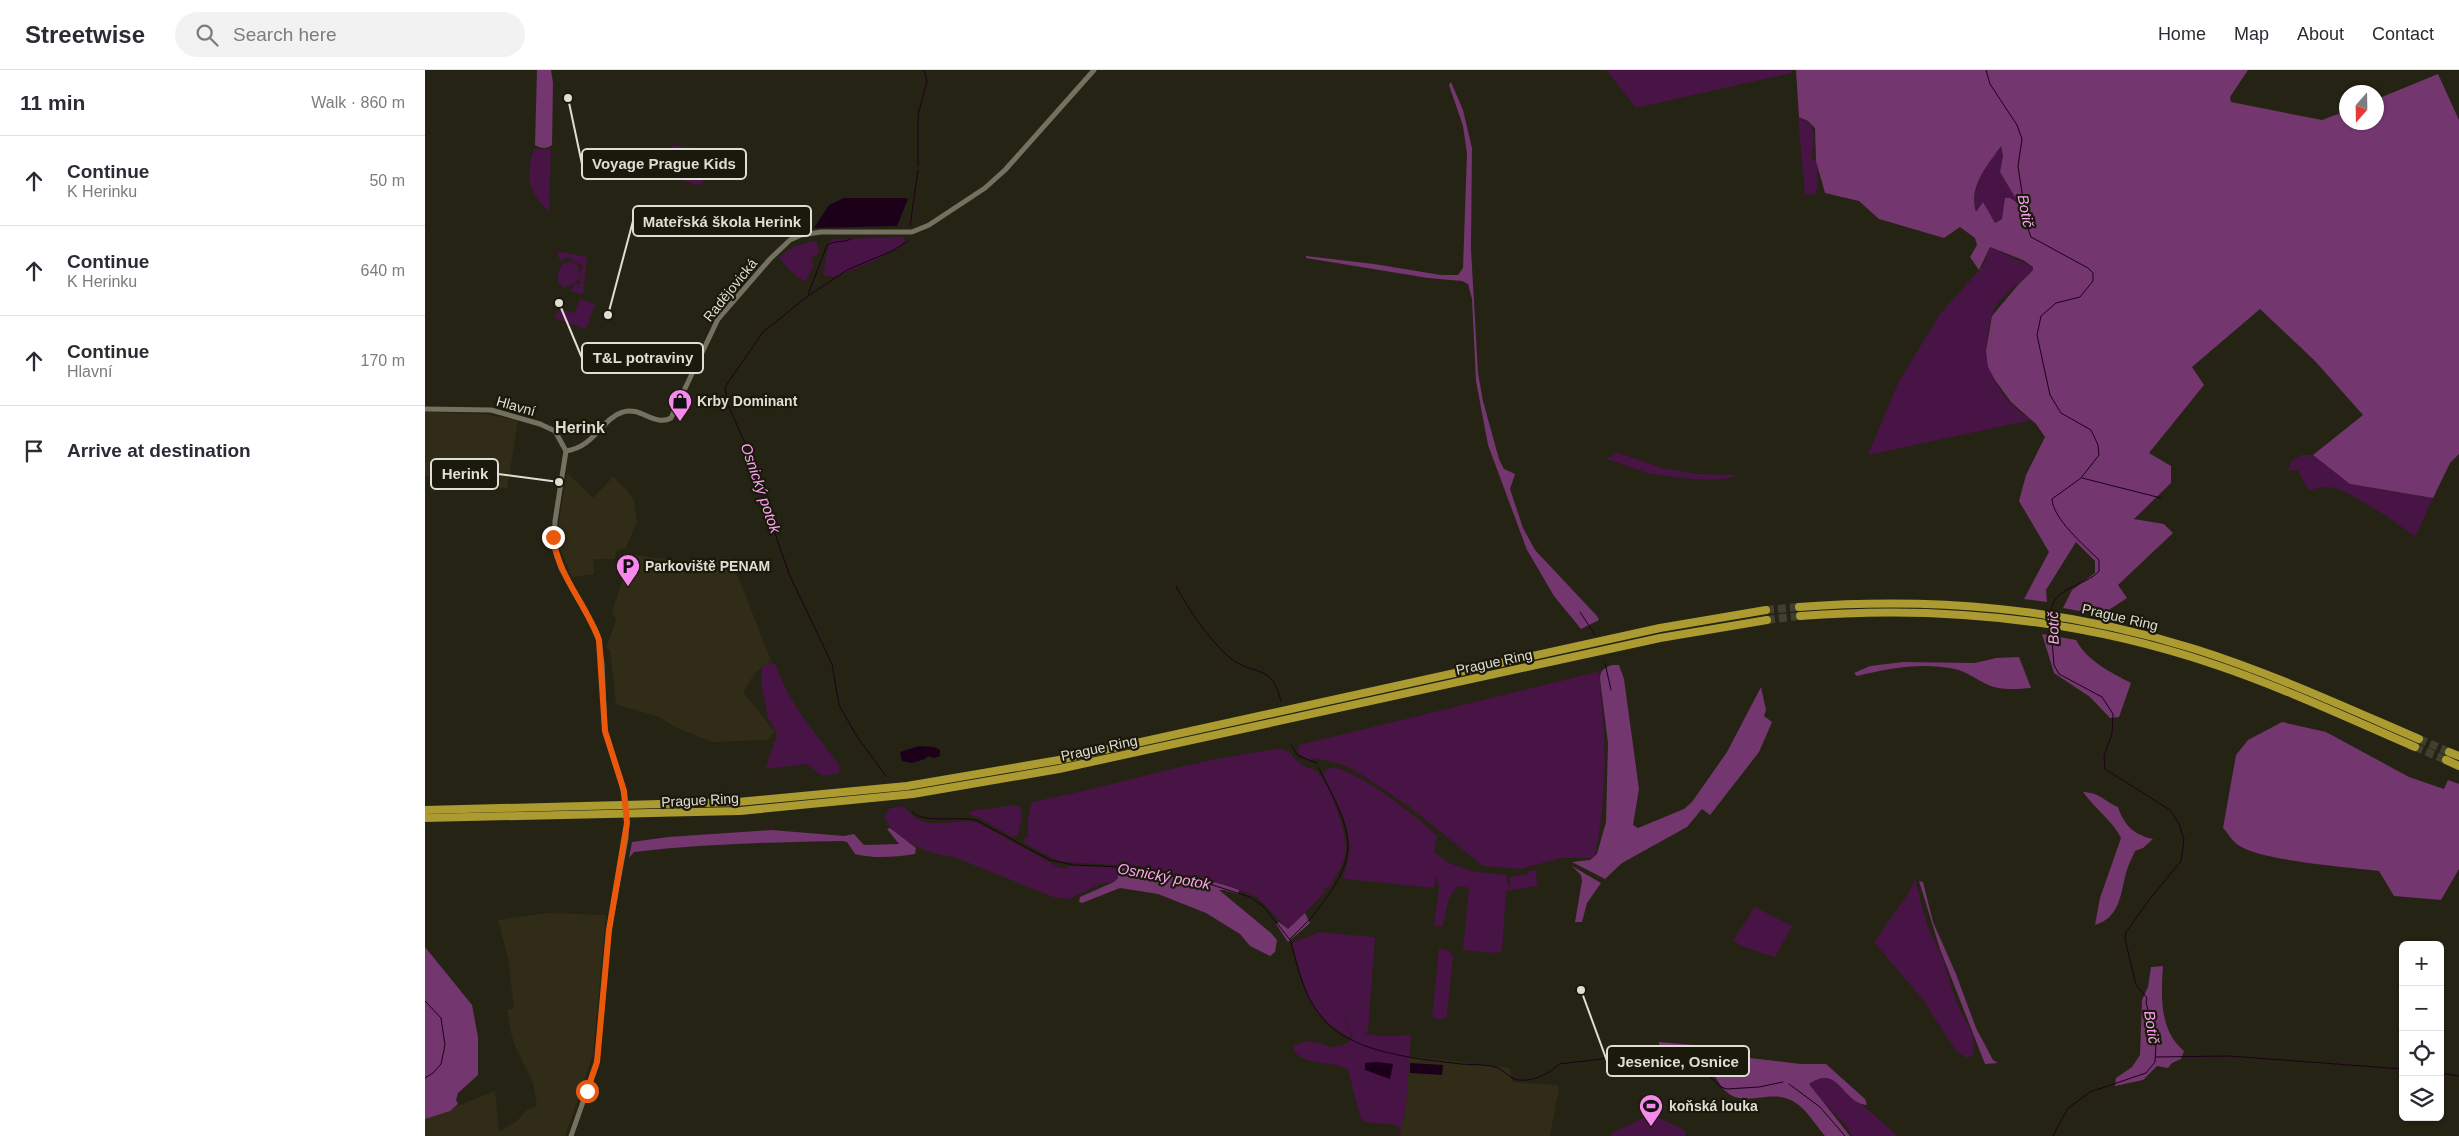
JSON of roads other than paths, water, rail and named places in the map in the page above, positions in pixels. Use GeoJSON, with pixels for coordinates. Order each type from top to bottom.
{"type":"FeatureCollection","features":[{"type":"Feature","properties":{"kind":"highway","name":"Prague Ring"},"geometry":{"type":"LineString","coordinates":[[1799,607],[1916,602],[2023,610],[2129,630],[2196,649],[2258,671],[2419,739]]}},
{"type":"Feature","properties":{"kind":"highway","name":"Prague Ring"},"geometry":{"type":"LineString","coordinates":[[425,810],[747,802],[907,786],[1059,760],[1660,628],[1766,610]]}},
{"type":"Feature","properties":{"kind":"highway","name":"Prague Ring"},"geometry":{"type":"LineString","coordinates":[[1800,616],[1908,611],[2022,620],[2127,639],[2193,657],[2255,679],[2415,747]]}},
{"type":"Feature","properties":{"kind":"highway","name":"Prague Ring"},"geometry":{"type":"LineString","coordinates":[[425,818],[676,814],[778,808],[913,794],[1059,769],[1642,642],[1767,620]]}},
{"type":"Feature","properties":{"kind":"highway"},"geometry":{"type":"LineString","coordinates":[[2449,752],[2459,756]]}},
{"type":"Feature","properties":{"kind":"highway"},"geometry":{"type":"LineString","coordinates":[[2446,760],[2459,766]]}},
{"type":"Feature","properties":{"kind":"street","name":"Radějovická"},"geometry":{"type":"LineString","coordinates":[[566,451],[585,444],[623,412],[636,411],[661,421],[671,418],[718,320],[784,245],[801,235],[821,232],[912,232],[936,221],[1005,170],[1094,70]]}},
{"type":"Feature","properties":{"kind":"street","name":"Hlavní"},"geometry":{"type":"LineString","coordinates":[[425,408],[491,410],[499,412],[555,431],[566,451]]}},
{"type":"Feature","properties":{"kind":"street"},"geometry":{"type":"LineString","coordinates":[[566,451],[555,521],[554,546],[561,568],[595,629],[599,640],[605,731],[624,791],[626,833],[609,930],[597,1061],[571,1136]]}},
{"type":"Feature","properties":{"kind":"waterway","name":"Osnický potok"},"geometry":{"type":"LineString","coordinates":[[918,166],[918,115],[927,81],[924,70]]}},
{"type":"Feature","properties":{"kind":"waterway","name":"Botič"},"geometry":{"type":"LineString","coordinates":[[1986,70],[1990,84],[2017,125],[2022,139],[2018,166],[2027,226],[2031,237],[2088,268],[2093,273],[2093,281],[2080,297],[2056,303],[2041,316],[2037,335],[2050,395],[2061,413],[2091,430],[2098,445],[2099,455],[2081,478],[2052,499],[2054,507],[2064,523],[2078,540],[2099,560],[2099,571],[2086,581],[2062,593],[2052,604],[2051,613]]}},
{"type":"Feature","properties":{"kind":"waterway","name":"Osnický potok"},"geometry":{"type":"LineString","coordinates":[[910,226],[918,170]]}},
{"type":"Feature","properties":{"kind":"waterway"},"geometry":{"type":"LineString","coordinates":[[808,295],[827,245],[851,239]]}},
{"type":"Feature","properties":{"kind":"waterway","name":"Osnický potok"},"geometry":{"type":"LineString","coordinates":[[886,776],[856,735],[839,705],[832,664],[789,574],[774,530],[760,477],[728,405],[725,387],[763,332],[808,296],[847,270],[892,251],[908,241]]}},
{"type":"Feature","properties":{"kind":"waterway"},"geometry":{"type":"LineString","coordinates":[[2082,478],[2161,498]]}},
{"type":"Feature","properties":{"kind":"waterway"},"geometry":{"type":"LineString","coordinates":[[1176,586],[1193,615],[1213,641],[1238,663],[1267,675],[1277,688],[1281,701]]}},
{"type":"Feature","properties":{"kind":"waterway"},"geometry":{"type":"LineString","coordinates":[[1580,612],[1595,635]]}},
{"type":"Feature","properties":{"kind":"waterway","name":"Botič"},"geometry":{"type":"LineString","coordinates":[[2051,627],[2054,665],[2059,674],[2102,697],[2113,714],[2112,734],[2104,756],[2105,769],[2170,810],[2179,824],[2184,839],[2181,861],[2126,932],[2125,939],[2136,985],[2147,998],[2146,1002],[2156,1043],[2155,1062],[2146,1073],[2090,1092],[2068,1108],[2053,1136]]}},
{"type":"Feature","properties":{"kind":"waterway"},"geometry":{"type":"LineString","coordinates":[[1605,663],[1611,690]]}},
{"type":"Feature","properties":{"kind":"waterway"},"geometry":{"type":"LineString","coordinates":[[1291,745],[1298,756],[1317,763]]}},
{"type":"Feature","properties":{"kind":"waterway"},"geometry":{"type":"LineString","coordinates":[[1311,918],[1340,876],[1347,857],[1348,847],[1342,816],[1319,768]]}},
{"type":"Feature","properties":{"kind":"waterway","name":"Osnický potok"},"geometry":{"type":"LineString","coordinates":[[912,812],[917,816],[925,818],[976,820],[1050,860],[1074,865]]}},
{"type":"Feature","properties":{"kind":"waterway","name":"Osnický potok"},"geometry":{"type":"LineString","coordinates":[[1076,865],[1120,867],[1200,881],[1250,897],[1264,907],[1291,941]]}},
{"type":"Feature","properties":{"kind":"waterway"},"geometry":{"type":"LineString","coordinates":[[1290,939],[1310,919]]}},
{"type":"Feature","properties":{"kind":"waterway","name":"Osnický potok"},"geometry":{"type":"LineString","coordinates":[[1291,942],[1304,986],[1320,1015],[1341,1034],[1373,1049],[1427,1060],[1485,1065],[1501,1069],[1512,1078],[1518,1080],[1529,1080],[1540,1076],[1559,1064],[1636,1055],[1699,1067],[1721,1087],[1727,1089],[1759,1087],[1783,1082]]}},
{"type":"Feature","properties":{"kind":"waterway"},"geometry":{"type":"LineString","coordinates":[[425,1001],[441,1018],[445,1045],[441,1064],[433,1073],[425,1078]]}},
{"type":"Feature","properties":{"kind":"waterway"},"geometry":{"type":"LineString","coordinates":[[2156,1057],[2229,1056],[2399,1069]]}},
{"type":"Feature","properties":{"kind":"waterway"},"geometry":{"type":"LineString","coordinates":[[2444,1074],[2459,1076]]}},
{"type":"Feature","properties":{"kind":"waterway","name":"Osnický potok"},"geometry":{"type":"LineString","coordinates":[[1789,1084],[1820,1107],[1845,1136]]}},
{"type":"Feature","properties":{"kind":"tunnel"},"geometry":{"type":"LineString","coordinates":[[1766,610],[1799,607]]}},
{"type":"Feature","properties":{"kind":"tunnel"},"geometry":{"type":"LineString","coordinates":[[1767,620],[1800,616]]}},
{"type":"Feature","properties":{"kind":"tunnel"},"geometry":{"type":"LineString","coordinates":[[2419,739],[2449,752]]}},
{"type":"Feature","properties":{"kind":"tunnel"},"geometry":{"type":"LineString","coordinates":[[2415,747],[2446,760]]}},
{"type":"Feature","properties":{"kind":"place","name":"Voyage Prague Kids"},"geometry":{"type":"Point","coordinates":[568,98]}},
{"type":"Feature","properties":{"kind":"place","name":"T&L potraviny"},"geometry":{"type":"Point","coordinates":[559,303]}},
{"type":"Feature","properties":{"kind":"place","name":"Mateřská škola Herink"},"geometry":{"type":"Point","coordinates":[608,315]}},
{"type":"Feature","properties":{"kind":"place","name":"Krby Dominant"},"geometry":{"type":"Point","coordinates":[680,422]}},
{"type":"Feature","properties":{"kind":"place","name":"Herink"},"geometry":{"type":"Point","coordinates":[559,482]}},
{"type":"Feature","properties":{"kind":"place","name":"Parkoviště PENAM"},"geometry":{"type":"Point","coordinates":[628,587]}},
{"type":"Feature","properties":{"kind":"place","name":"Jesenice, Osnice"},"geometry":{"type":"Point","coordinates":[1581,990]}},
{"type":"Feature","properties":{"kind":"place","name":"koňská louka"},"geometry":{"type":"Point","coordinates":[1651,1127]}},
{"type":"Feature","properties":{"kind":"district","name":"Herink"},"geometry":{"type":"Point","coordinates":[580,427]}}]}
